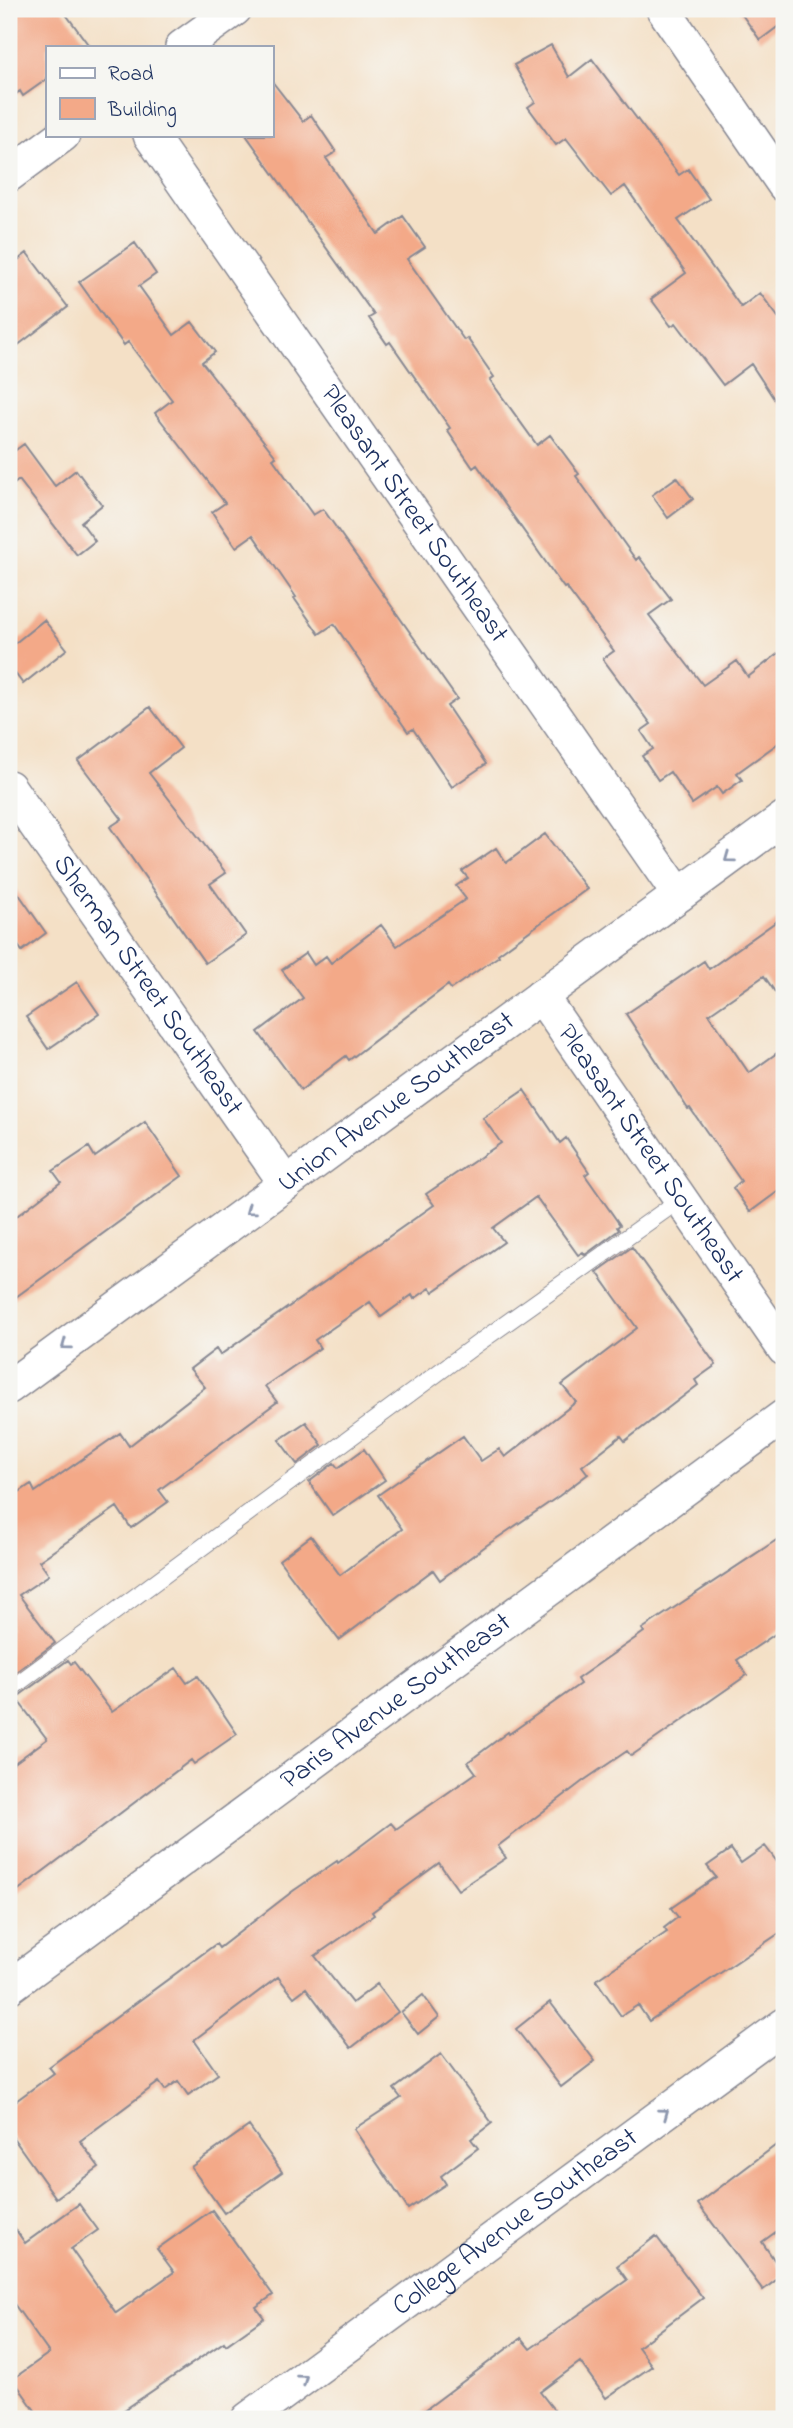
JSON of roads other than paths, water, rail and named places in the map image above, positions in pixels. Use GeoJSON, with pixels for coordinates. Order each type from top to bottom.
{"type":"FeatureCollection","features":[{"type":"Feature","properties":{"kind":"street"},"geometry":{"type":"LineString","coordinates":[[183,46],[235,9]]}},
{"type":"Feature","properties":{"kind":"street"},"geometry":{"type":"LineString","coordinates":[[663,9],[784,185]]}},
{"type":"Feature","properties":{"kind":"street"},"geometry":{"type":"LineString","coordinates":[[9,175],[62,136]]}},
{"type":"Feature","properties":{"kind":"street","name":"Pleasant Street Southeast"},"geometry":{"type":"LineString","coordinates":[[151,136],[679,895]]}},
{"type":"Feature","properties":{"kind":"street","name":"Sherman Street Southeast"},"geometry":{"type":"LineString","coordinates":[[9,787],[286,1184]]}},
{"type":"Feature","properties":{"kind":"street","name":"Union Avenue Southeast"},"geometry":{"type":"LineString","coordinates":[[9,1387],[784,818]]}},
{"type":"Feature","properties":{"kind":"street","name":"Pleasant Street Southeast"},"geometry":{"type":"LineString","coordinates":[[541,996],[784,1349]]}},
{"type":"Feature","properties":{"kind":"street","name":"Paris Avenue Southeast"},"geometry":{"type":"LineString","coordinates":[[9,1987],[784,1416]]}},
{"type":"Feature","properties":{"kind":"street","name":"College Avenue Southeast"},"geometry":{"type":"LineString","coordinates":[[248,2419],[784,2025]]}},
{"type":"Feature","properties":{"kind":"lane"},"geometry":{"type":"LineString","coordinates":[[9,1689],[477,1343],[681,1199]]}}]}
